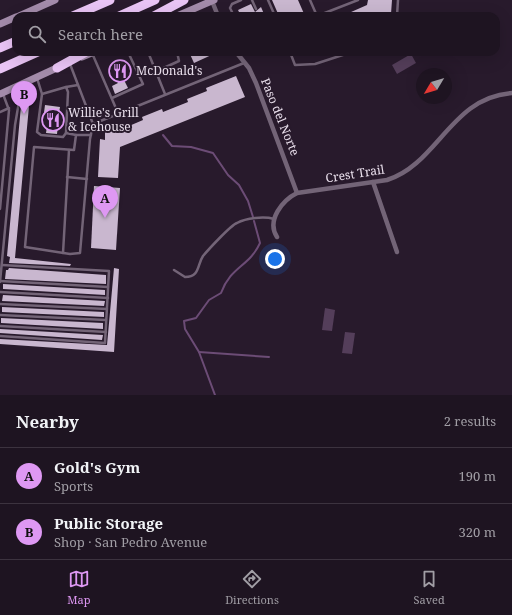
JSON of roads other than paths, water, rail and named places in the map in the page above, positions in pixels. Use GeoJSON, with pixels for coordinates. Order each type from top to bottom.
{"type":"FeatureCollection","features":[{"type":"Feature","properties":{"kind":"highway"},"geometry":{"type":"LineString","coordinates":[[82,12],[110,0]]}},
{"type":"Feature","properties":{"kind":"highway"},"geometry":{"type":"LineString","coordinates":[[128,12],[155,0]]}},
{"type":"Feature","properties":{"kind":"highway"},"geometry":{"type":"LineString","coordinates":[[162,12],[184,0]]}},
{"type":"Feature","properties":{"kind":"highway"},"geometry":{"type":"LineString","coordinates":[[0,48],[12,43]]}},
{"type":"Feature","properties":{"kind":"highway"},"geometry":{"type":"LineString","coordinates":[[0,69],[29,56]]}},
{"type":"Feature","properties":{"kind":"highway"},"geometry":{"type":"LineString","coordinates":[[57,68],[82,56]]}},
{"type":"Feature","properties":{"kind":"main road"},"geometry":{"type":"LineString","coordinates":[[186,12],[213,0]]}},
{"type":"Feature","properties":{"kind":"main road"},"geometry":{"type":"LineString","coordinates":[[27,12],[50,1]]}},
{"type":"Feature","properties":{"kind":"main road"},"geometry":{"type":"LineString","coordinates":[[0,24],[12,19]]}},
{"type":"Feature","properties":{"kind":"main road"},"geometry":{"type":"LineString","coordinates":[[1,93],[57,68]]}},
{"type":"Feature","properties":{"kind":"street"},"geometry":{"type":"LineString","coordinates":[[213,0],[217,12]]}},
{"type":"Feature","properties":{"kind":"street","name":"Paso del Norte"},"geometry":{"type":"LineString","coordinates":[[239,56],[256,83],[297,193]]}},
{"type":"Feature","properties":{"kind":"street","name":"Crest Trail"},"geometry":{"type":"LineString","coordinates":[[297,193],[393,178],[410,168],[460,116],[475,104],[491,97],[512,93]]}},
{"type":"Feature","properties":{"kind":"street"},"geometry":{"type":"LineString","coordinates":[[373,182],[398,252]]}},
{"type":"Feature","properties":{"kind":"street"},"geometry":{"type":"LineString","coordinates":[[277,237],[274,230],[275,219],[283,203],[297,193]]}},
{"type":"Feature","properties":{"kind":"lane"},"geometry":{"type":"LineString","coordinates":[[232,12],[230,8],[232,4],[241,0]]}},
{"type":"Feature","properties":{"kind":"lane"},"geometry":{"type":"LineString","coordinates":[[252,0],[256,9]]}},
{"type":"Feature","properties":{"kind":"lane"},"geometry":{"type":"LineString","coordinates":[[268,0],[273,12]]}},
{"type":"Feature","properties":{"kind":"lane"},"geometry":{"type":"LineString","coordinates":[[310,0],[316,12]]}},
{"type":"Feature","properties":{"kind":"lane"},"geometry":{"type":"LineString","coordinates":[[328,12],[358,0]]}},
{"type":"Feature","properties":{"kind":"lane"},"geometry":{"type":"LineString","coordinates":[[397,12],[398,0]]}},
{"type":"Feature","properties":{"kind":"lane"},"geometry":{"type":"LineString","coordinates":[[93,56],[118,113]]}},
{"type":"Feature","properties":{"kind":"lane"},"geometry":{"type":"LineString","coordinates":[[112,98],[143,84],[130,56]]}},
{"type":"Feature","properties":{"kind":"lane"},"geometry":{"type":"LineString","coordinates":[[150,56],[165,94]]}},
{"type":"Feature","properties":{"kind":"lane"},"geometry":{"type":"LineString","coordinates":[[157,71],[179,61],[178,56]]}},
{"type":"Feature","properties":{"kind":"lane"},"geometry":{"type":"LineString","coordinates":[[292,56],[295,65],[315,64],[340,56]]}},
{"type":"Feature","properties":{"kind":"lane"},"geometry":{"type":"LineString","coordinates":[[69,62],[93,124],[80,253],[63,253],[25,248],[34,147],[74,150],[76,135]]}},
{"type":"Feature","properties":{"kind":"lane"},"geometry":{"type":"LineString","coordinates":[[93,124],[245,63]]}},
{"type":"Feature","properties":{"kind":"lane"},"geometry":{"type":"LineString","coordinates":[[37,78],[42,94],[38,132],[41,135],[63,137],[66,133],[68,92],[66,88]]}},
{"type":"Feature","properties":{"kind":"lane"},"geometry":{"type":"LineString","coordinates":[[42,94],[78,85]]}},
{"type":"Feature","properties":{"kind":"lane"},"geometry":{"type":"LineString","coordinates":[[16,87],[20,96],[15,125],[0,282],[108,287]]}},
{"type":"Feature","properties":{"kind":"lane"},"geometry":{"type":"LineString","coordinates":[[0,210],[8,108],[1,93]]}},
{"type":"Feature","properties":{"kind":"lane"},"geometry":{"type":"LineString","coordinates":[[0,112],[8,108]]}},
{"type":"Feature","properties":{"kind":"lane"},"geometry":{"type":"LineString","coordinates":[[66,133],[91,135]]}},
{"type":"Feature","properties":{"kind":"lane"},"geometry":{"type":"LineString","coordinates":[[63,253],[69,150]]}},
{"type":"Feature","properties":{"kind":"lane"},"geometry":{"type":"LineString","coordinates":[[67,177],[87,179]]}},
{"type":"Feature","properties":{"kind":"lane"},"geometry":{"type":"LineString","coordinates":[[174,270],[184,278],[192,276],[199,269],[204,256],[235,224],[260,218],[275,219]]}},
{"type":"Feature","properties":{"kind":"lane"},"geometry":{"type":"LineString","coordinates":[[0,336],[105,343],[109,271],[2,265]]}},
{"type":"Feature","properties":{"kind":"lane"},"geometry":{"type":"LineString","coordinates":[[0,292],[108,298]]}},
{"type":"Feature","properties":{"kind":"lane"},"geometry":{"type":"LineString","coordinates":[[0,304],[107,309]]}},
{"type":"Feature","properties":{"kind":"lane"},"geometry":{"type":"LineString","coordinates":[[0,315],[106,320]]}},
{"type":"Feature","properties":{"kind":"lane"},"geometry":{"type":"LineString","coordinates":[[0,326],[106,332]]}},
{"type":"Feature","properties":{"kind":"waterway"},"geometry":{"type":"LineString","coordinates":[[163,135],[172,146],[191,147],[213,153],[228,175],[239,185],[248,201],[253,217]]}},
{"type":"Feature","properties":{"kind":"waterway"},"geometry":{"type":"LineString","coordinates":[[215,395],[199,352],[185,329],[184,321],[196,318],[209,300],[221,293],[230,277],[256,251],[260,243],[254,221]]}},
{"type":"Feature","properties":{"kind":"waterway"},"geometry":{"type":"LineString","coordinates":[[199,352],[269,357]]}},
{"type":"Feature","properties":{"kind":"place","name":"McDonald's"},"geometry":{"type":"Point","coordinates":[120,71]}},
{"type":"Feature","properties":{"kind":"place","name":"Public Storage"},"geometry":{"type":"Point","coordinates":[24,114]}},
{"type":"Feature","properties":{"kind":"place","name":"Willie's Grill & Icehouse"},"geometry":{"type":"Point","coordinates":[53,120]}},
{"type":"Feature","properties":{"kind":"place","name":"Gold's Gym"},"geometry":{"type":"Point","coordinates":[105,218]}}]}
